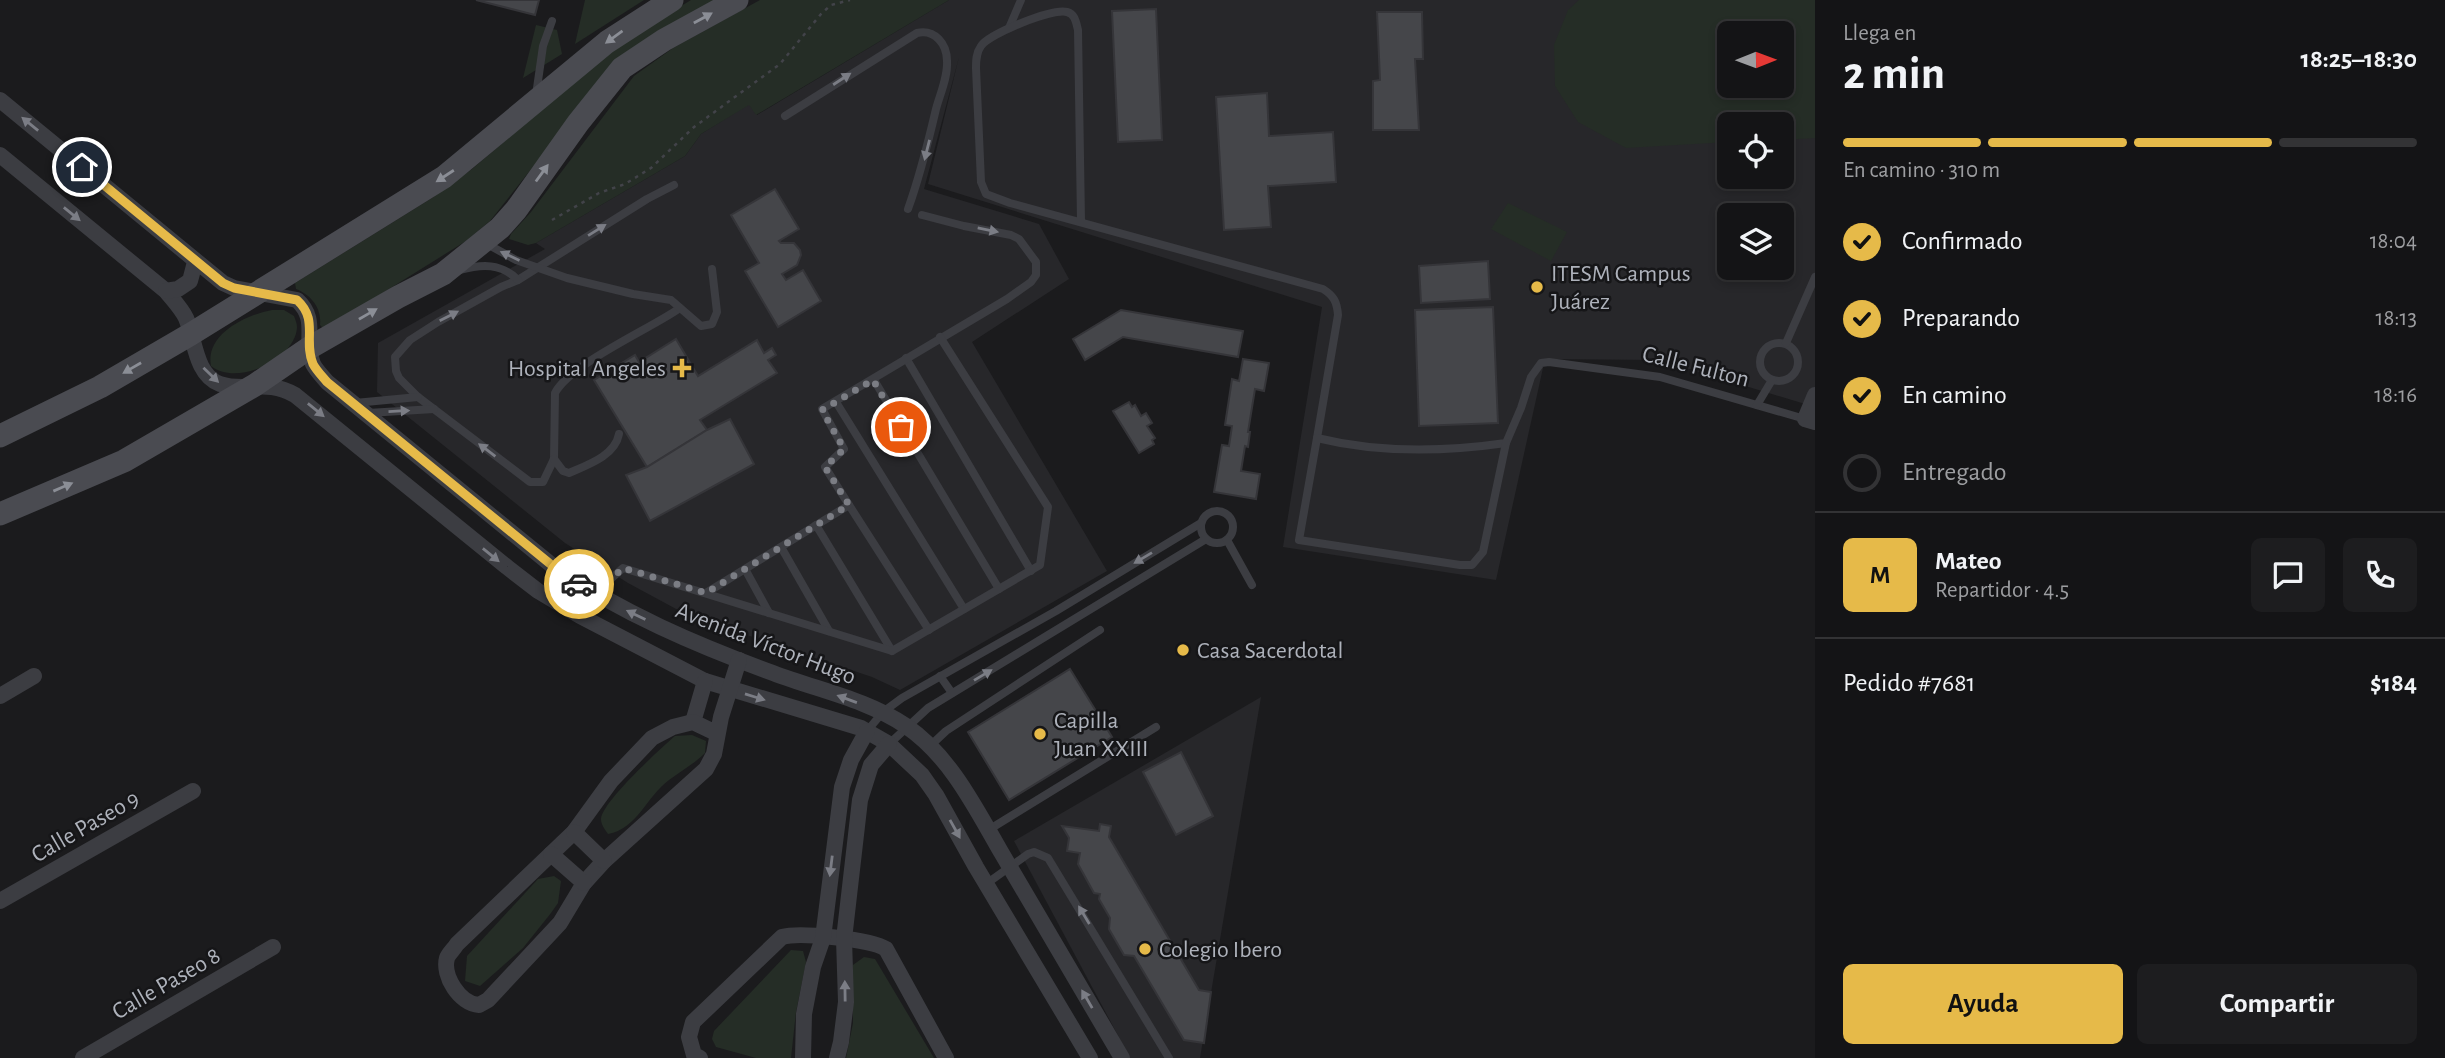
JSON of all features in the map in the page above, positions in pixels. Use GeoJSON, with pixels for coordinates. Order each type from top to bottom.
{"type":"FeatureCollection","features":[{"type":"Feature","properties":{"kind":"main road"},"geometry":{"type":"LineString","coordinates":[[0,436],[100,387],[191,334],[444,177],[616,34],[672,0]]}},
{"type":"Feature","properties":{"kind":"main road"},"geometry":{"type":"LineString","coordinates":[[0,514],[124,461],[254,385],[309,348],[443,274],[483,242],[516,210],[578,123],[622,68],[664,40],[737,0]]}},
{"type":"Feature","properties":{"kind":"street"},"geometry":{"type":"LineString","coordinates":[[0,100],[223,283],[234,288],[297,300],[304,307],[309,319],[309,348]]}},
{"type":"Feature","properties":{"kind":"street"},"geometry":{"type":"LineString","coordinates":[[0,155],[166,292],[185,316],[200,363],[211,380],[229,386],[254,385]]}},
{"type":"Feature","properties":{"kind":"street"},"geometry":{"type":"LineString","coordinates":[[166,292],[178,289],[190,281],[195,261]]}},
{"type":"Feature","properties":{"kind":"street","name":"Avenida Víctor Hugo"},"geometry":{"type":"LineString","coordinates":[[309,348],[317,370],[359,408],[554,567],[594,594],[667,631],[883,712],[908,727],[930,746],[958,781],[989,829],[1122,1058]]}},
{"type":"Feature","properties":{"kind":"street","name":"Avenida Víctor Hugo"},"geometry":{"type":"LineString","coordinates":[[254,385],[285,389],[311,407],[538,591],[580,616],[705,681],[867,731],[889,744],[922,775],[936,795],[1090,1058]]}},
{"type":"Feature","properties":{"kind":"street"},"geometry":{"type":"LineString","coordinates":[[1810,421],[1815,395]]}},
{"type":"Feature","properties":{"kind":"street"},"geometry":{"type":"LineString","coordinates":[[538,591],[554,567]]}},
{"type":"Feature","properties":{"kind":"street"},"geometry":{"type":"LineString","coordinates":[[716,733],[693,722],[673,727],[652,738],[611,781],[574,832],[450,953],[447,959],[447,974],[456,990],[468,1002],[479,1005],[488,1000],[560,923],[584,883],[604,861],[698,778],[714,754],[716,733],[739,660]]}},
{"type":"Feature","properties":{"kind":"street"},"geometry":{"type":"LineString","coordinates":[[0,696],[34,676]]}},
{"type":"Feature","properties":{"kind":"street"},"geometry":{"type":"LineString","coordinates":[[693,722],[705,681]]}},
{"type":"Feature","properties":{"kind":"street"},"geometry":{"type":"LineString","coordinates":[[803,1058],[803,1014],[813,967],[823,938],[842,787],[851,760],[867,731]]}},
{"type":"Feature","properties":{"kind":"street"},"geometry":{"type":"LineString","coordinates":[[837,1058],[846,1002],[844,939],[860,800],[871,765],[889,744]]}},
{"type":"Feature","properties":{"kind":"street"},"geometry":{"type":"LineString","coordinates":[[936,795],[958,781]]}},
{"type":"Feature","properties":{"kind":"street","name":"Calle Paseo 9"},"geometry":{"type":"LineString","coordinates":[[0,901],[193,790]]}},
{"type":"Feature","properties":{"kind":"street"},"geometry":{"type":"LineString","coordinates":[[837,816],[859,820]]}},
{"type":"Feature","properties":{"kind":"street"},"geometry":{"type":"LineString","coordinates":[[574,832],[604,861]]}},
{"type":"Feature","properties":{"kind":"street"},"geometry":{"type":"LineString","coordinates":[[551,854],[584,883]]}},
{"type":"Feature","properties":{"kind":"street"},"geometry":{"type":"LineString","coordinates":[[976,867],[1006,859]]}},
{"type":"Feature","properties":{"kind":"street"},"geometry":{"type":"LineString","coordinates":[[700,1058],[694,1055],[689,1037],[693,1022],[782,937],[792,934],[844,939],[880,945],[886,949],[946,1058]]}},
{"type":"Feature","properties":{"kind":"street","name":"Calle Paseo 8"},"geometry":{"type":"LineString","coordinates":[[83,1058],[273,947]]}},
{"type":"Feature","properties":{"kind":"lane"},"geometry":{"type":"LineString","coordinates":[[1009,28],[1021,0]]}},
{"type":"Feature","properties":{"kind":"lane"},"geometry":{"type":"LineString","coordinates":[[1081,221],[1079,43],[1076,22],[1070,13],[1060,12],[1009,28],[981,46],[976,59],[983,189],[990,197],[1323,289],[1333,295],[1338,315],[1298,540],[1460,565],[1472,565],[1483,552],[1506,443],[1438,449],[1375,448],[1317,438]]}},
{"type":"Feature","properties":{"kind":"lane"},"geometry":{"type":"LineString","coordinates":[[536,102],[543,46],[552,20]]}},
{"type":"Feature","properties":{"kind":"lane"},"geometry":{"type":"LineString","coordinates":[[785,116],[917,33],[934,35],[946,49],[947,71],[925,159],[908,209]]}},
{"type":"Feature","properties":{"kind":"lane"},"geometry":{"type":"LineString","coordinates":[[674,185],[518,280],[438,322],[399,350],[395,357],[396,371],[399,379],[418,397],[530,482],[543,482],[554,459],[555,393],[559,385],[600,356],[680,308]]}},
{"type":"Feature","properties":{"kind":"lane"},"geometry":{"type":"LineString","coordinates":[[922,215],[1011,235],[1019,239],[1036,262],[1036,275],[1031,282],[1007,299],[822,410],[844,449],[825,467],[929,630]]}},
{"type":"Feature","properties":{"kind":"lane"},"geometry":{"type":"LineString","coordinates":[[483,242],[516,260],[567,278],[671,300],[701,326],[712,324],[717,312],[712,269]]}},
{"type":"Feature","properties":{"kind":"lane"},"geometry":{"type":"LineString","coordinates":[[443,274],[474,266],[493,265],[509,271],[518,280]]}},
{"type":"Feature","properties":{"kind":"lane"},"geometry":{"type":"LineString","coordinates":[[1786,344],[1815,277]]}},
{"type":"Feature","properties":{"kind":"lane"},"geometry":{"type":"LineString","coordinates":[[594,594],[623,568],[892,651],[1040,565],[1048,507],[940,337]]}},
{"type":"Feature","properties":{"kind":"lane"},"geometry":{"type":"LineString","coordinates":[[1771,344],[1786,344],[1797,354],[1797,369],[1787,380],[1772,380],[1761,370],[1761,355],[1771,344]]}},
{"type":"Feature","properties":{"kind":"lane"},"geometry":{"type":"LineString","coordinates":[[906,358],[1031,571]]}},
{"type":"Feature","properties":{"kind":"lane","name":"Calle Fulton"},"geometry":{"type":"LineString","coordinates":[[1506,443],[1536,368],[1541,363],[1564,363],[1660,377],[1810,421]]}},
{"type":"Feature","properties":{"kind":"lane"},"geometry":{"type":"LineString","coordinates":[[873,380],[999,589]]}},
{"type":"Feature","properties":{"kind":"lane"},"geometry":{"type":"LineString","coordinates":[[1757,405],[1772,380]]}},
{"type":"Feature","properties":{"kind":"lane"},"geometry":{"type":"LineString","coordinates":[[359,408],[418,397]]}},
{"type":"Feature","properties":{"kind":"lane"},"geometry":{"type":"LineString","coordinates":[[836,402],[964,609]]}},
{"type":"Feature","properties":{"kind":"lane"},"geometry":{"type":"LineString","coordinates":[[359,408],[434,409]]}},
{"type":"Feature","properties":{"kind":"lane"},"geometry":{"type":"LineString","coordinates":[[554,459],[563,471],[569,473],[608,453],[618,440],[619,434]]}},
{"type":"Feature","properties":{"kind":"lane"},"geometry":{"type":"LineString","coordinates":[[706,593],[849,505]]}},
{"type":"Feature","properties":{"kind":"lane"},"geometry":{"type":"LineString","coordinates":[[1224,511],[1229,514],[1234,525],[1227,540],[1217,543],[1206,538],[1201,528],[1202,523],[1208,513],[1224,511]]}},
{"type":"Feature","properties":{"kind":"lane"},"geometry":{"type":"LineString","coordinates":[[867,731],[883,712],[902,698],[1056,611],[1202,523]]}},
{"type":"Feature","properties":{"kind":"lane"},"geometry":{"type":"LineString","coordinates":[[816,525],[892,651]]}},
{"type":"Feature","properties":{"kind":"lane"},"geometry":{"type":"LineString","coordinates":[[889,744],[928,708],[1206,538]]}},
{"type":"Feature","properties":{"kind":"lane"},"geometry":{"type":"LineString","coordinates":[[1227,540],[1252,585]]}},
{"type":"Feature","properties":{"kind":"lane"},"geometry":{"type":"LineString","coordinates":[[781,547],[829,631]]}},
{"type":"Feature","properties":{"kind":"lane"},"geometry":{"type":"LineString","coordinates":[[745,569],[769,613]]}},
{"type":"Feature","properties":{"kind":"lane"},"geometry":{"type":"LineString","coordinates":[[1056,611],[1065,626]]}},
{"type":"Feature","properties":{"kind":"lane"},"geometry":{"type":"LineString","coordinates":[[930,746],[946,731],[1100,630]]}},
{"type":"Feature","properties":{"kind":"lane"},"geometry":{"type":"LineString","coordinates":[[940,676],[953,693]]}},
{"type":"Feature","properties":{"kind":"lane"},"geometry":{"type":"LineString","coordinates":[[989,829],[1156,727]]}},
{"type":"Feature","properties":{"kind":"lane"},"geometry":{"type":"LineString","coordinates":[[986,884],[1006,859],[1034,852],[1048,858],[1169,1058]]}},
{"type":"Feature","properties":{"kind":"path"},"geometry":{"type":"LineString","coordinates":[[552,220],[651,168],[694,127],[780,64],[831,5],[844,4],[850,0]]}},
{"type":"Feature","properties":{"kind":"shaded area"},"geometry":{"type":"Polygon","coordinates":[[[585,0],[644,0],[575,44],[585,0]]]}},
{"type":"Feature","properties":{"kind":"shaded area"},"geometry":{"type":"Polygon","coordinates":[[[691,0],[718,0],[613,66],[490,221],[466,241],[328,327],[323,328],[320,325],[319,313],[314,303],[296,289],[295,283],[432,198],[472,169],[620,43],[691,0]]]}},
{"type":"Feature","properties":{"kind":"shaded area"},"geometry":{"type":"Polygon","coordinates":[[[760,0],[949,0],[756,115],[749,105],[701,134],[685,156],[536,243],[528,245],[509,239],[634,76],[673,48],[760,0]]]}},
{"type":"Feature","properties":{"kind":"shaded area"},"geometry":{"type":"Polygon","coordinates":[[[949,0],[1815,0],[1815,407],[1660,360],[1545,359],[1496,580],[1283,547],[1322,307],[928,184],[959,57],[924,189],[1039,224],[1069,279],[972,342],[1107,571],[900,690],[872,677],[678,610],[628,583],[565,543],[377,392],[378,343],[545,249],[536,243],[685,156],[701,134],[749,104],[757,115],[949,0]]]}},
{"type":"Feature","properties":{"kind":"shaded area"},"geometry":{"type":"Polygon","coordinates":[[[1579,0],[1815,0],[1815,138],[1794,139],[1794,112],[1717,112],[1717,143],[1626,148],[1578,122],[1555,86],[1554,45],[1568,10],[1579,0]]]}},
{"type":"Feature","properties":{"kind":"shaded area"},"geometry":{"type":"Polygon","coordinates":[[[536,25],[557,30],[562,54],[523,78],[536,25]]]}},
{"type":"Feature","properties":{"kind":"shaded area"},"geometry":{"type":"Polygon","coordinates":[[[1508,203],[1567,232],[1551,261],[1491,229],[1508,203]]]}},
{"type":"Feature","properties":{"kind":"shaded area"},"geometry":{"type":"Polygon","coordinates":[[[272,310],[284,310],[294,316],[297,327],[287,350],[276,359],[249,371],[222,372],[211,366],[214,344],[221,336],[240,321],[272,310]]]}},
{"type":"Feature","properties":{"kind":"shaded area","name":"Colegio Ibero"},"geometry":{"type":"Polygon","coordinates":[[[1261,697],[1200,1058],[1130,1058],[1014,841],[1261,697]]]}},
{"type":"Feature","properties":{"kind":"shaded area"},"geometry":{"type":"Polygon","coordinates":[[[692,735],[706,741],[705,753],[661,787],[627,826],[608,834],[601,819],[621,789],[675,736],[692,735]]]}},
{"type":"Feature","properties":{"kind":"shaded area"},"geometry":{"type":"Polygon","coordinates":[[[554,876],[561,881],[558,903],[523,948],[480,986],[465,981],[467,956],[538,879],[554,876]]]}},
{"type":"Feature","properties":{"kind":"shaded area"},"geometry":{"type":"Polygon","coordinates":[[[791,950],[803,951],[806,962],[796,1012],[791,1058],[756,1058],[716,1047],[712,1039],[714,1031],[791,950]]]}},
{"type":"Feature","properties":{"kind":"shaded area"},"geometry":{"type":"Polygon","coordinates":[[[864,957],[875,959],[934,1058],[846,1058],[853,1023],[853,965],[864,957]]]}},
{"type":"Feature","properties":{"kind":"building"},"geometry":{"type":"Polygon","coordinates":[[[476,0],[539,0],[535,15],[476,0]]]}},
{"type":"Feature","properties":{"kind":"building"},"geometry":{"type":"Polygon","coordinates":[[[1156,9],[1162,140],[1118,142],[1112,11],[1156,9]]]}},
{"type":"Feature","properties":{"kind":"building"},"geometry":{"type":"Polygon","coordinates":[[[1377,12],[1422,12],[1423,59],[1415,59],[1419,130],[1373,130],[1373,81],[1380,80],[1377,12]]]}},
{"type":"Feature","properties":{"kind":"building"},"geometry":{"type":"Polygon","coordinates":[[[1267,93],[1269,136],[1333,132],[1336,182],[1268,186],[1271,227],[1224,230],[1216,97],[1267,93]]]}},
{"type":"Feature","properties":{"kind":"building"},"geometry":{"type":"Polygon","coordinates":[[[775,189],[799,229],[779,241],[794,243],[801,255],[797,265],[782,274],[786,280],[803,270],[821,301],[778,327],[745,271],[759,263],[731,215],[775,189]]]}},
{"type":"Feature","properties":{"kind":"building"},"geometry":{"type":"Polygon","coordinates":[[[1488,261],[1490,299],[1421,303],[1419,266],[1488,261]]]}},
{"type":"Feature","properties":{"kind":"building"},"geometry":{"type":"Polygon","coordinates":[[[1493,307],[1498,423],[1419,426],[1415,310],[1493,307]]]}},
{"type":"Feature","properties":{"kind":"building"},"geometry":{"type":"Polygon","coordinates":[[[1121,310],[1243,331],[1238,357],[1123,337],[1085,360],[1073,339],[1121,310]]]}},
{"type":"Feature","properties":{"kind":"building"},"geometry":{"type":"Polygon","coordinates":[[[676,339],[698,376],[757,340],[764,353],[772,348],[776,355],[768,360],[777,373],[700,420],[707,430],[647,467],[594,380],[635,355],[639,362],[676,339]]]}},
{"type":"Feature","properties":{"kind":"building"},"geometry":{"type":"Polygon","coordinates":[[[1243,359],[1269,363],[1264,391],[1255,389],[1248,447],[1245,446],[1241,471],[1260,474],[1256,499],[1214,492],[1222,445],[1229,446],[1232,426],[1225,425],[1232,379],[1239,381],[1243,359]]]}},
{"type":"Feature","properties":{"kind":"building"},"geometry":{"type":"Polygon","coordinates":[[[1129,402],[1132,407],[1135,405],[1141,416],[1146,413],[1152,423],[1147,426],[1155,438],[1152,440],[1154,444],[1139,453],[1113,411],[1129,402]]]}},
{"type":"Feature","properties":{"kind":"building"},"geometry":{"type":"Polygon","coordinates":[[[730,419],[754,464],[650,521],[626,475],[647,467],[730,419]]]}},
{"type":"Feature","properties":{"kind":"building","name":"Capilla Juan XXIII"},"geometry":{"type":"Polygon","coordinates":[[[1070,669],[1112,737],[1009,800],[968,732],[1070,669]]]}},
{"type":"Feature","properties":{"kind":"building"},"geometry":{"type":"Polygon","coordinates":[[[1181,752],[1213,816],[1176,835],[1143,772],[1181,752]]]}},
{"type":"Feature","properties":{"kind":"building"},"geometry":{"type":"Polygon","coordinates":[[[1100,824],[1111,826],[1109,837],[1199,990],[1211,992],[1204,1043],[1184,1040],[1134,956],[1124,955],[1109,929],[1110,918],[1099,899],[1100,894],[1094,893],[1078,864],[1080,853],[1067,851],[1069,838],[1062,826],[1099,831],[1100,824]]]}},
{"type":"Feature","properties":{"kind":"way so far"},"geometry":{"type":"LineString","coordinates":[[579,584],[594,594],[623,568],[706,593],[849,505],[825,467],[844,449],[822,410],[873,380],[901,427]]}},
{"type":"Feature","properties":{"kind":"place","name":"ITESM Campus Juárez"},"geometry":{"type":"Point","coordinates":[1537,287]}},
{"type":"Feature","properties":{"kind":"place","name":"Hospital Angeles"},"geometry":{"type":"Point","coordinates":[682,368]}},
{"type":"Feature","properties":{"kind":"place","name":"Casa Sacerdotal"},"geometry":{"type":"Point","coordinates":[1183,650]}},
{"type":"Feature","properties":{"kind":"place","name":"Capilla Juan XXIII"},"geometry":{"type":"Point","coordinates":[1040,734]}},
{"type":"Feature","properties":{"kind":"place","name":"Colegio Ibero"},"geometry":{"type":"Point","coordinates":[1145,949]}},
{"type":"Feature","properties":{"kind":"route"},"geometry":{"type":"LineString","coordinates":[[82,167],[223,283],[234,288],[297,300],[304,307],[309,319],[309,348],[313,363],[327,382],[554,567],[579,584]]}}]}
